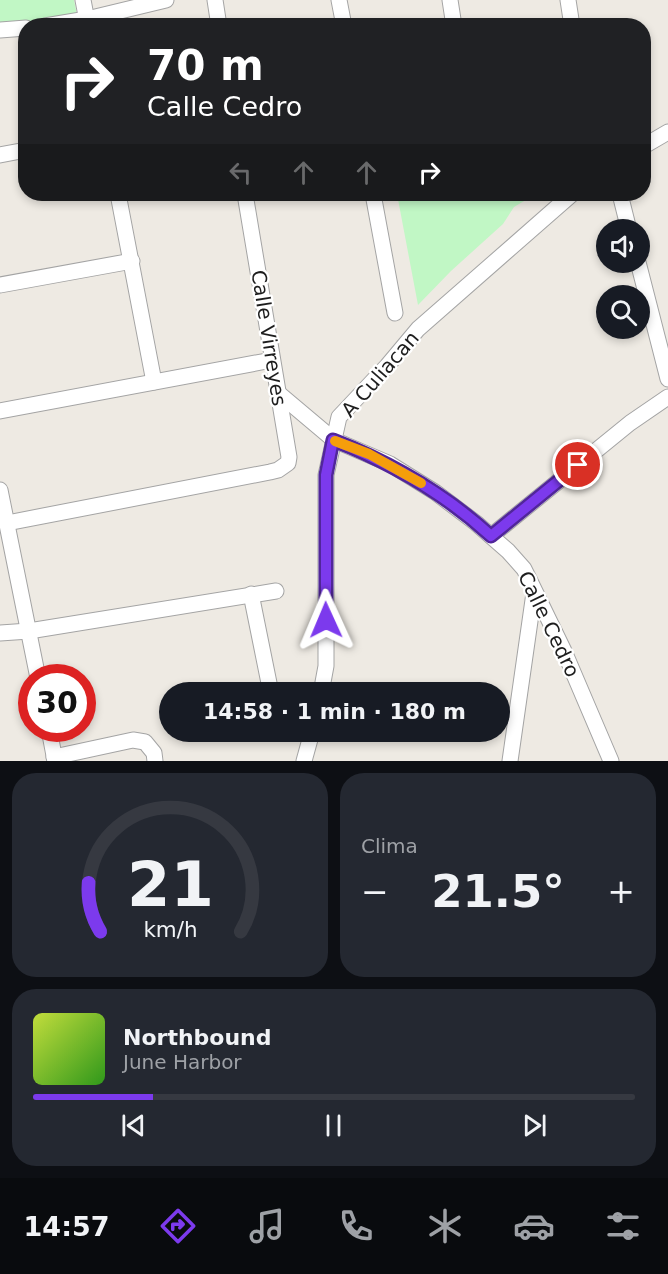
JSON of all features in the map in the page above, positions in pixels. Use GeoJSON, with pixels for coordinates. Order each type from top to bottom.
{"type":"FeatureCollection","features":[{"type":"Feature","properties":{"kind":"street"},"geometry":{"type":"LineString","coordinates":[[83,0],[87,18]]}},
{"type":"Feature","properties":{"kind":"street"},"geometry":{"type":"LineString","coordinates":[[102,18],[166,0]]}},
{"type":"Feature","properties":{"kind":"street"},"geometry":{"type":"LineString","coordinates":[[214,0],[217,18]]}},
{"type":"Feature","properties":{"kind":"street"},"geometry":{"type":"LineString","coordinates":[[339,0],[342,18]]}},
{"type":"Feature","properties":{"kind":"street"},"geometry":{"type":"LineString","coordinates":[[450,0],[453,18]]}},
{"type":"Feature","properties":{"kind":"street"},"geometry":{"type":"LineString","coordinates":[[568,0],[571,18]]}},
{"type":"Feature","properties":{"kind":"street"},"geometry":{"type":"LineString","coordinates":[[0,30],[18,29]]}},
{"type":"Feature","properties":{"kind":"street"},"geometry":{"type":"LineString","coordinates":[[651,142],[668,132]]}},
{"type":"Feature","properties":{"kind":"street"},"geometry":{"type":"LineString","coordinates":[[0,155],[18,152]]}},
{"type":"Feature","properties":{"kind":"street"},"geometry":{"type":"LineString","coordinates":[[119,201],[154,382]]}},
{"type":"Feature","properties":{"kind":"street","name":"Calle Virreyes"},"geometry":{"type":"LineString","coordinates":[[7,523],[270,472],[288,463],[289,457],[246,201]]}},
{"type":"Feature","properties":{"kind":"street"},"geometry":{"type":"LineString","coordinates":[[374,201],[394,313]]}},
{"type":"Feature","properties":{"kind":"street","name":"A Culiacan"},"geometry":{"type":"LineString","coordinates":[[323,682],[326,666],[326,475],[339,417],[418,329],[564,201]]}},
{"type":"Feature","properties":{"kind":"street"},"geometry":{"type":"LineString","coordinates":[[622,201],[626,219]]}},
{"type":"Feature","properties":{"kind":"street"},"geometry":{"type":"LineString","coordinates":[[0,285],[132,261]]}},
{"type":"Feature","properties":{"kind":"street"},"geometry":{"type":"LineString","coordinates":[[641,273],[668,379]]}},
{"type":"Feature","properties":{"kind":"street"},"geometry":{"type":"LineString","coordinates":[[0,411],[272,360]]}},
{"type":"Feature","properties":{"kind":"street","name":"Calle Cedro"},"geometry":{"type":"LineString","coordinates":[[278,392],[333,440],[379,459],[435,492],[508,551],[524,569],[564,651],[611,761]]}},
{"type":"Feature","properties":{"kind":"street"},"geometry":{"type":"LineString","coordinates":[[491,536],[630,423],[668,397]]}},
{"type":"Feature","properties":{"kind":"street"},"geometry":{"type":"LineString","coordinates":[[0,490],[35,664]]}},
{"type":"Feature","properties":{"kind":"street"},"geometry":{"type":"LineString","coordinates":[[0,633],[29,631],[276,591]]}},
{"type":"Feature","properties":{"kind":"street"},"geometry":{"type":"LineString","coordinates":[[510,761],[534,593]]}},
{"type":"Feature","properties":{"kind":"street"},"geometry":{"type":"LineString","coordinates":[[251,594],[269,682]]}},
{"type":"Feature","properties":{"kind":"street"},"geometry":{"type":"LineString","coordinates":[[52,742],[55,759],[133,740],[145,742],[154,753],[155,761]]}},
{"type":"Feature","properties":{"kind":"street"},"geometry":{"type":"LineString","coordinates":[[304,761],[309,742]]}},
{"type":"Feature","properties":{"kind":"green space"},"geometry":{"type":"Polygon","coordinates":[[[0,0],[74,0],[78,18],[18,18],[18,29],[0,35],[0,0]]]}},
{"type":"Feature","properties":{"kind":"green space"},"geometry":{"type":"Polygon","coordinates":[[[398,201],[524,201],[514,207],[503,224],[451,271],[418,305],[398,201]]]}},
{"type":"Feature","properties":{"kind":"slow traffic"},"geometry":{"type":"LineString","coordinates":[[335,441],[369,454],[421,483]]}},
{"type":"Feature","properties":{"kind":"route"},"geometry":{"type":"LineString","coordinates":[[326,620],[326,475],[333,440],[369,454],[435,492],[491,536],[578,465]]}}]}
